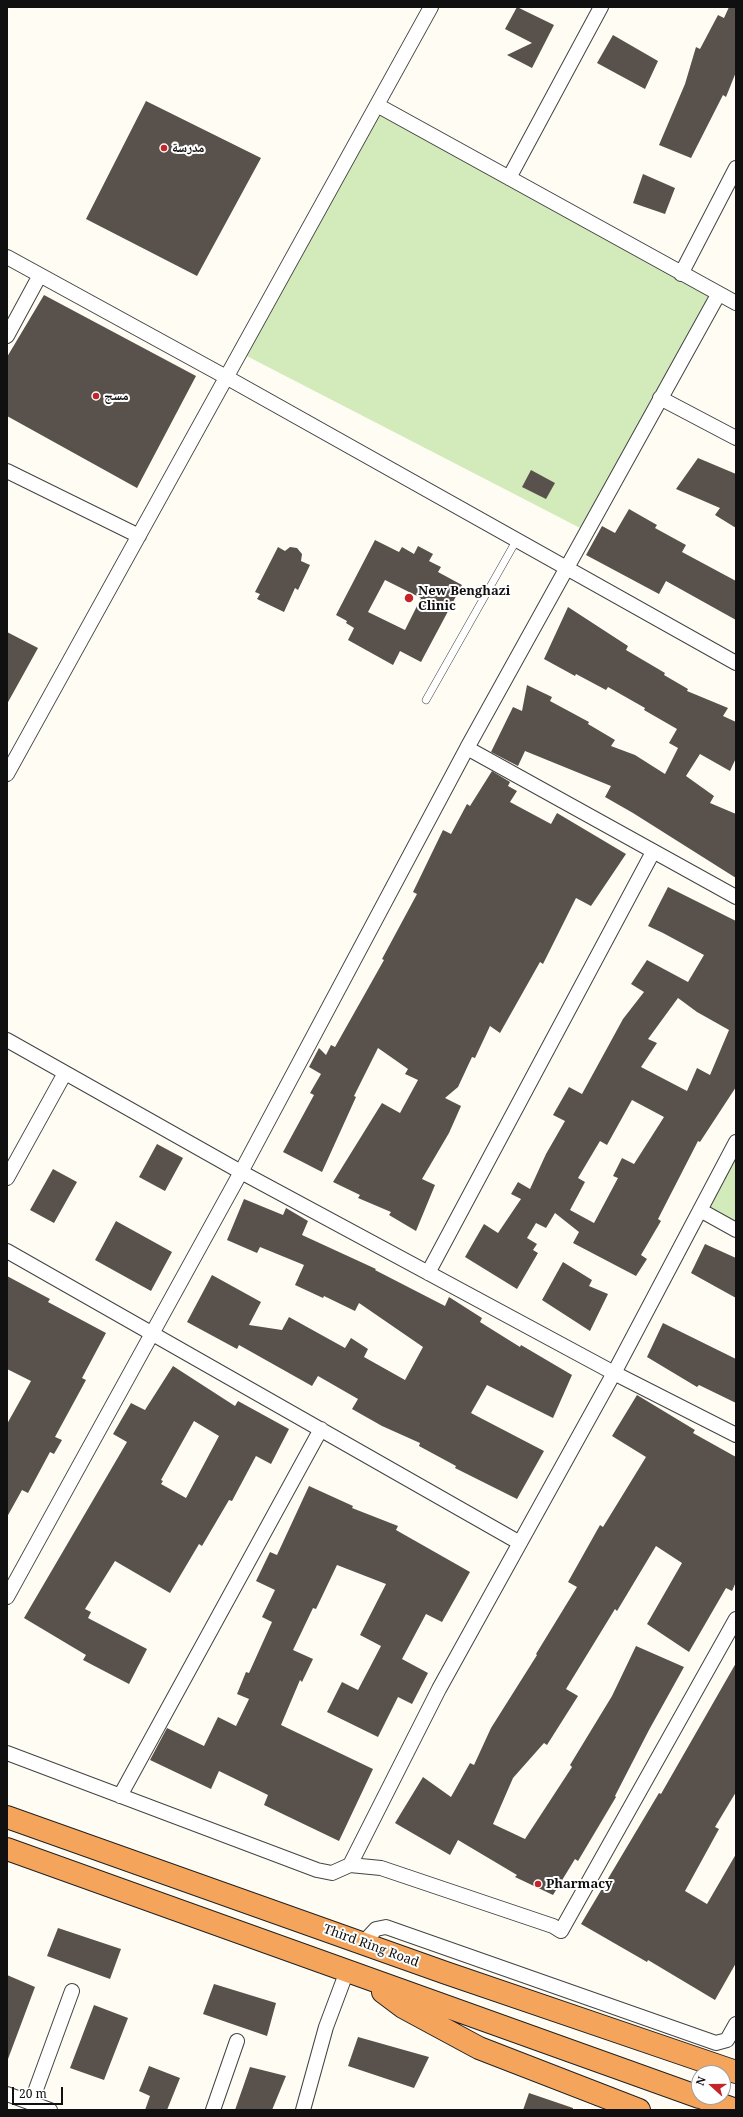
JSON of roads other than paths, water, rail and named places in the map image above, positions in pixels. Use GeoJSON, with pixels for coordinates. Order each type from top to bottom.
{"type":"FeatureCollection","features":[{"type":"Feature","properties":{"kind":"highway","name":"Third Ring Road"},"geometry":{"type":"LineString","coordinates":[[7,1816],[363,1942],[446,1973],[736,2072]]}},
{"type":"Feature","properties":{"kind":"highway"},"geometry":{"type":"LineString","coordinates":[[7,1849],[691,2094]]}},
{"type":"Feature","properties":{"kind":"highway"},"geometry":{"type":"LineString","coordinates":[[356,1974],[403,2007],[479,2048],[639,2110]]}},
{"type":"Feature","properties":{"kind":"highway"},"geometry":{"type":"LineString","coordinates":[[722,2105],[736,2110]]}},
{"type":"Feature","properties":{"kind":"street"},"geometry":{"type":"LineString","coordinates":[[7,774],[431,7]]}},
{"type":"Feature","properties":{"kind":"street"},"geometry":{"type":"LineString","coordinates":[[509,178],[600,7]]}},
{"type":"Feature","properties":{"kind":"street"},"geometry":{"type":"LineString","coordinates":[[377,105],[718,295],[736,303]]}},
{"type":"Feature","properties":{"kind":"street"},"geometry":{"type":"LineString","coordinates":[[680,274],[736,168]]}},
{"type":"Feature","properties":{"kind":"street"},"geometry":{"type":"LineString","coordinates":[[7,257],[226,377],[736,663]]}},
{"type":"Feature","properties":{"kind":"street"},"geometry":{"type":"LineString","coordinates":[[7,336],[40,275]]}},
{"type":"Feature","properties":{"kind":"street"},"geometry":{"type":"LineString","coordinates":[[7,1598],[151,1332],[241,1172],[467,748],[565,568],[718,295]]}},
{"type":"Feature","properties":{"kind":"street"},"geometry":{"type":"LineString","coordinates":[[660,398],[736,438]]}},
{"type":"Feature","properties":{"kind":"street"},"geometry":{"type":"LineString","coordinates":[[7,471],[139,536]]}},
{"type":"Feature","properties":{"kind":"street"},"geometry":{"type":"LineString","coordinates":[[467,748],[736,897]]}},
{"type":"Feature","properties":{"kind":"street"},"geometry":{"type":"LineString","coordinates":[[428,1273],[653,852]]}},
{"type":"Feature","properties":{"kind":"street"},"geometry":{"type":"LineString","coordinates":[[7,1040],[241,1172],[614,1373],[736,1435]]}},
{"type":"Feature","properties":{"kind":"street"},"geometry":{"type":"LineString","coordinates":[[7,1178],[65,1073]]}},
{"type":"Feature","properties":{"kind":"street"},"geometry":{"type":"LineString","coordinates":[[350,1865],[439,1689],[614,1373],[736,1142]]}},
{"type":"Feature","properties":{"kind":"street"},"geometry":{"type":"LineString","coordinates":[[700,1210],[736,1230]]}},
{"type":"Feature","properties":{"kind":"street"},"geometry":{"type":"LineString","coordinates":[[7,1251],[520,1543]]}},
{"type":"Feature","properties":{"kind":"street"},"geometry":{"type":"LineString","coordinates":[[120,1796],[321,1429]]}},
{"type":"Feature","properties":{"kind":"street"},"geometry":{"type":"LineString","coordinates":[[7,1753],[317,1870],[332,1873],[350,1865],[368,1866],[398,1873],[554,1926],[561,1931],[736,1619]]}},
{"type":"Feature","properties":{"kind":"street"},"geometry":{"type":"LineString","coordinates":[[363,1942],[376,1929],[386,1927],[716,2043],[727,2040],[736,2024]]}},
{"type":"Feature","properties":{"kind":"street"},"geometry":{"type":"LineString","coordinates":[[303,2110],[326,2027],[356,1974]]}},
{"type":"Feature","properties":{"kind":"street"},"geometry":{"type":"LineString","coordinates":[[31,2103],[72,1991]]}},
{"type":"Feature","properties":{"kind":"street"},"geometry":{"type":"LineString","coordinates":[[213,2110],[237,2042]]}},
{"type":"Feature","properties":{"kind":"street"},"geometry":{"type":"LineString","coordinates":[[7,2094],[50,2110]]}},
{"type":"Feature","properties":{"kind":"lane"},"geometry":{"type":"LineString","coordinates":[[426,700],[516,541]]}},
{"type":"Feature","properties":{"kind":"place","name":"مدرسة"},"geometry":{"type":"Point","coordinates":[164,148]}},
{"type":"Feature","properties":{"kind":"place","name":"مسج"},"geometry":{"type":"Point","coordinates":[96,396]}},
{"type":"Feature","properties":{"kind":"place","name":"New Benghazi Clinic"},"geometry":{"type":"Point","coordinates":[409,598]}},
{"type":"Feature","properties":{"kind":"place","name":"Pharmacy"},"geometry":{"type":"Point","coordinates":[538,1884]}}]}
